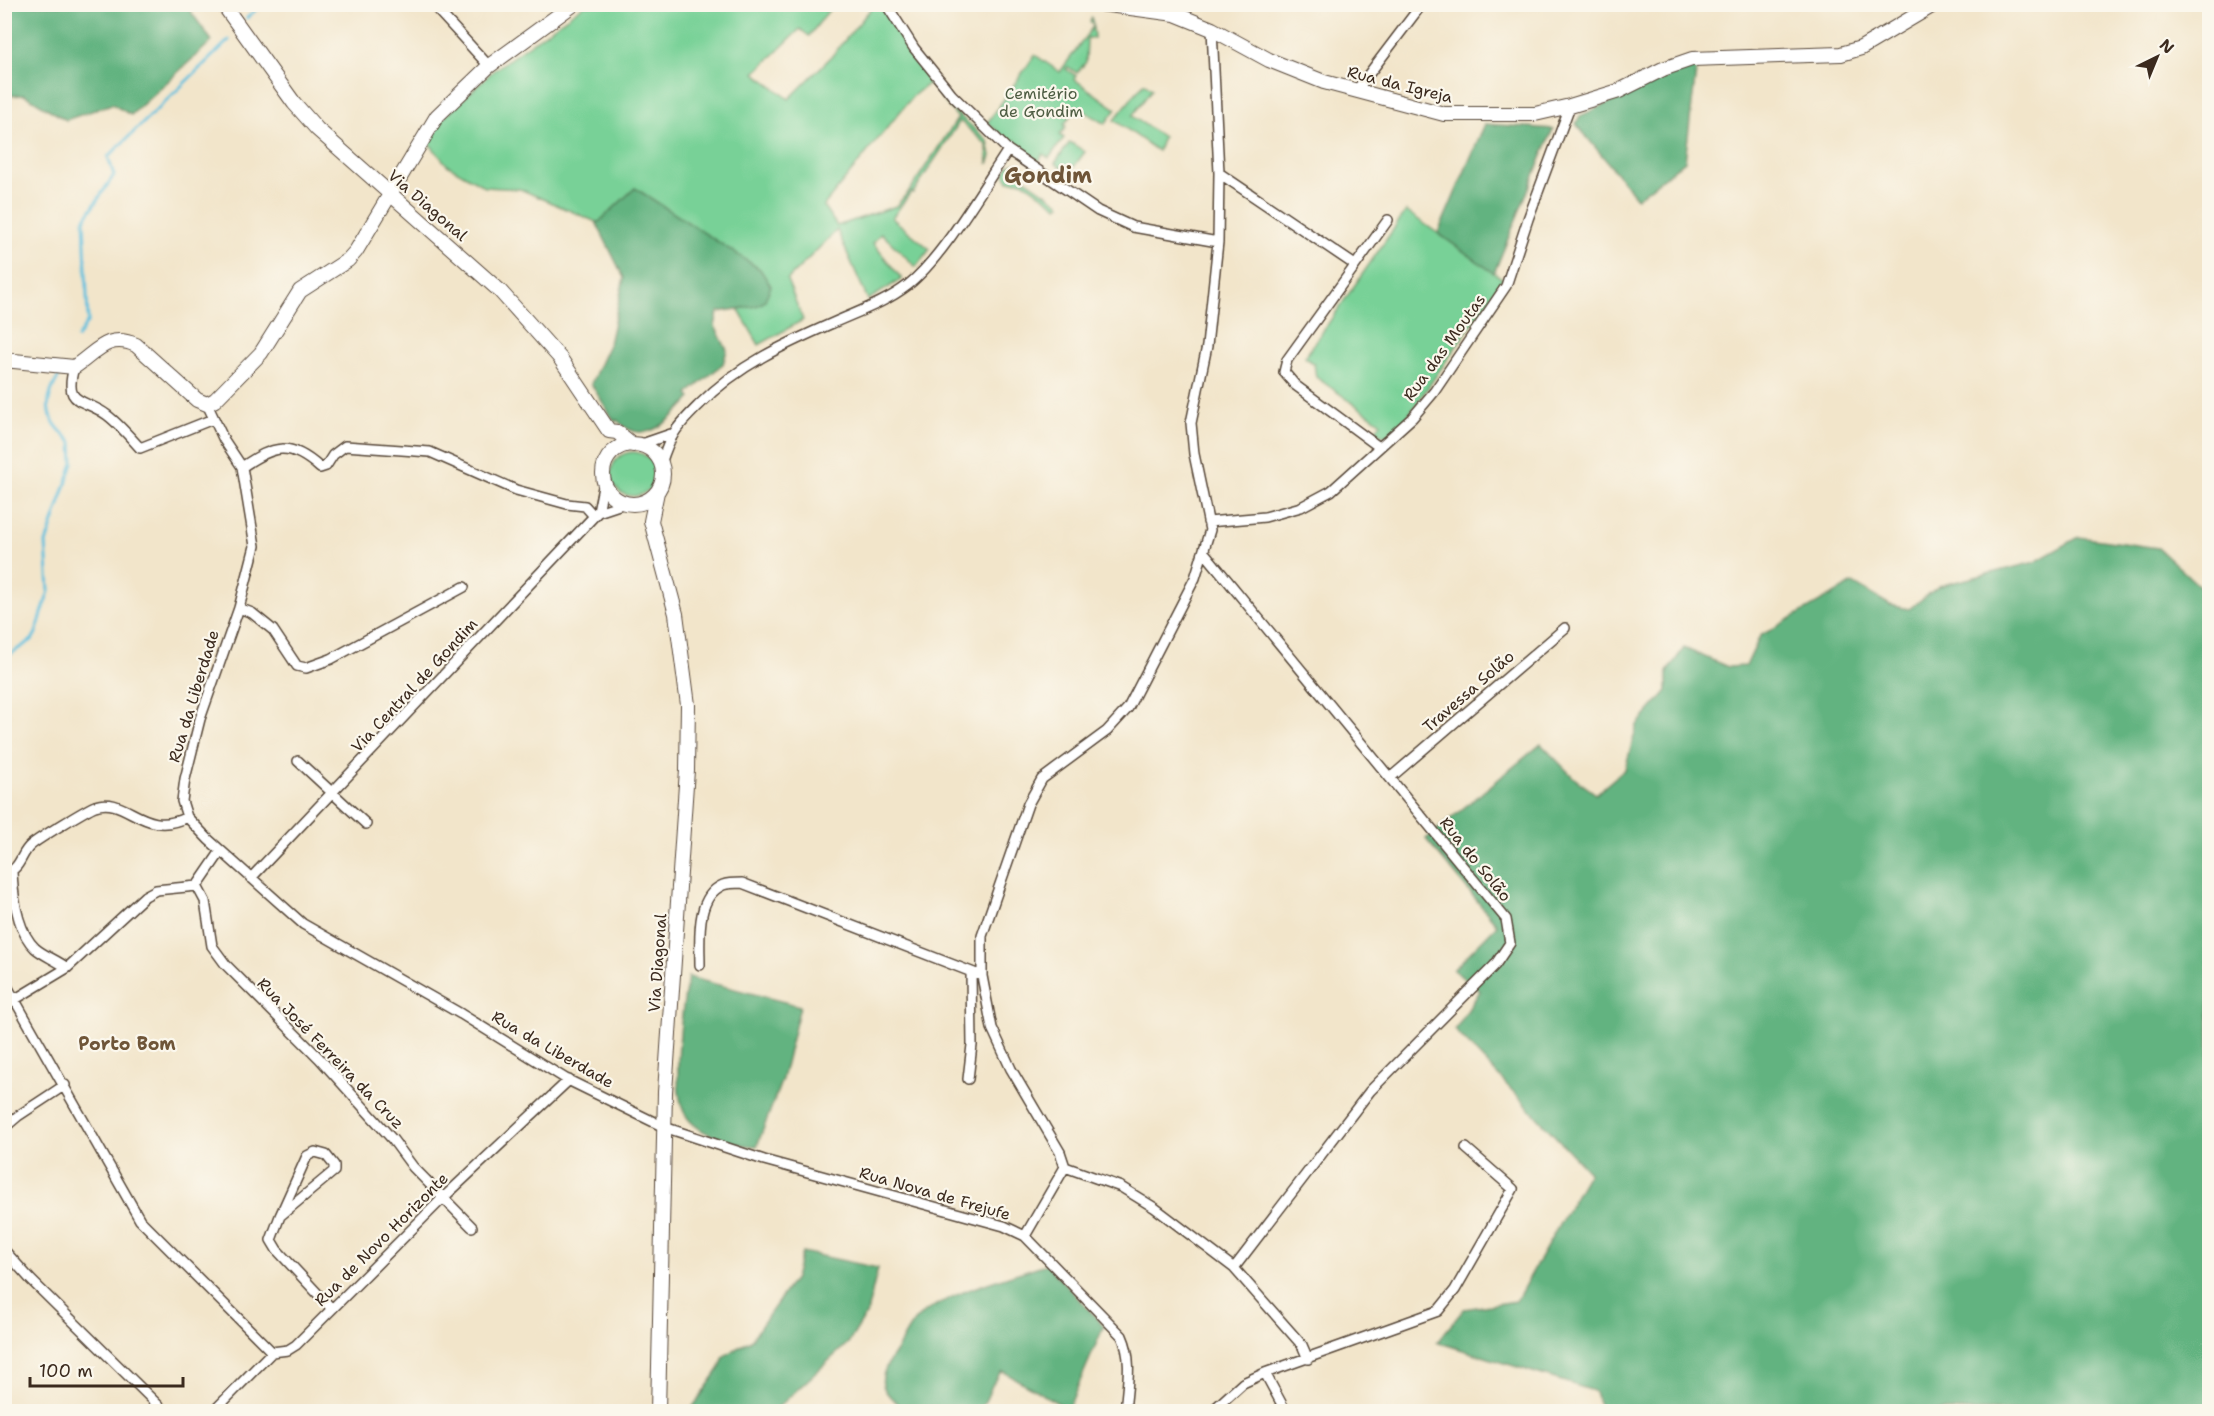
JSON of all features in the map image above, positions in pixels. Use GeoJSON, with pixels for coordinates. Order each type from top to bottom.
{"type":"FeatureCollection","features":[{"type":"Feature","properties":{"kind":"main road","name":"Via Diagonal"},"geometry":{"type":"LineString","coordinates":[[223,4],[306,118],[500,291],[530,322],[572,374],[609,431],[616,432],[636,445],[649,448],[662,464],[663,474],[651,521],[676,614],[688,705],[687,770],[664,1127],[658,1412]]}},
{"type":"Feature","properties":{"kind":"main road"},"geometry":{"type":"LineString","coordinates":[[4,360],[74,367],[105,344],[123,339],[136,345],[197,400],[207,404],[222,394],[261,353],[300,291],[348,260],[356,251],[432,122],[489,66],[574,4]]}},
{"type":"Feature","properties":{"kind":"main road","name":"Rua da Igreja"},"geometry":{"type":"LineString","coordinates":[[1101,4],[1175,14],[1212,29],[1269,60],[1356,91],[1444,114],[1535,114],[1619,91],[1663,69],[1692,59],[1841,54],[1861,48],[1935,4]]}},
{"type":"Feature","properties":{"kind":"main road"},"geometry":{"type":"LineString","coordinates":[[609,431],[607,444],[609,458],[604,472],[604,482],[613,496],[628,503],[651,521]]}},
{"type":"Feature","properties":{"kind":"main road"},"geometry":{"type":"LineString","coordinates":[[609,458],[620,448],[636,445]]}},
{"type":"Feature","properties":{"kind":"main road"},"geometry":{"type":"LineString","coordinates":[[628,503],[641,503],[657,492]]}},
{"type":"Feature","properties":{"kind":"street"},"geometry":{"type":"LineString","coordinates":[[432,4],[489,66]]}},
{"type":"Feature","properties":{"kind":"street"},"geometry":{"type":"LineString","coordinates":[[886,4],[914,48],[952,95],[1008,150],[1098,211],[1133,227],[1218,242]]}},
{"type":"Feature","properties":{"kind":"street"},"geometry":{"type":"LineString","coordinates":[[1356,91],[1422,4]]}},
{"type":"Feature","properties":{"kind":"street"},"geometry":{"type":"LineString","coordinates":[[1025,1236],[1065,1167],[1060,1152],[1011,1069],[992,1028],[982,976],[982,936],[1028,804],[1042,779],[1107,730],[1128,708],[1196,578],[1210,530],[1194,454],[1191,423],[1207,346],[1218,242],[1219,173],[1212,29]]}},
{"type":"Feature","properties":{"kind":"street","name":"Rua das Moutas"},"geometry":{"type":"LineString","coordinates":[[1209,522],[1265,517],[1301,507],[1331,491],[1412,418],[1434,392],[1506,286],[1570,106]]}},
{"type":"Feature","properties":{"kind":"street"},"geometry":{"type":"LineString","coordinates":[[636,445],[671,434],[719,386],[745,366],[783,345],[881,302],[908,284],[930,262],[1008,150]]}},
{"type":"Feature","properties":{"kind":"street"},"geometry":{"type":"LineString","coordinates":[[1219,173],[1355,265]]}},
{"type":"Feature","properties":{"kind":"street"},"geometry":{"type":"LineString","coordinates":[[1379,447],[1295,385],[1284,372],[1287,360],[1388,220]]}},
{"type":"Feature","properties":{"kind":"street"},"geometry":{"type":"LineString","coordinates":[[74,367],[69,383],[73,397],[78,403],[104,412],[141,448],[213,419]]}},
{"type":"Feature","properties":{"kind":"street","name":"Rua da Liberdade"},"geometry":{"type":"LineString","coordinates":[[207,404],[213,419],[242,467],[255,546],[239,608],[200,719],[182,801],[187,817],[221,851],[303,924],[461,1014],[569,1080],[664,1127]]}},
{"type":"Feature","properties":{"kind":"street"},"geometry":{"type":"LineString","coordinates":[[662,464],[671,434]]}},
{"type":"Feature","properties":{"kind":"street"},"geometry":{"type":"LineString","coordinates":[[242,467],[277,448],[291,448],[320,468],[326,466],[333,455],[345,446],[430,452],[516,490],[567,504],[585,506],[596,514],[604,482]]}},
{"type":"Feature","properties":{"kind":"street","name":"Via Central de Gondim"},"geometry":{"type":"LineString","coordinates":[[251,878],[596,514],[628,503]]}},
{"type":"Feature","properties":{"kind":"street","name":"Rua do Solão"},"geometry":{"type":"LineString","coordinates":[[1203,552],[1506,919],[1510,943],[1495,965],[1370,1091],[1234,1268]]}},
{"type":"Feature","properties":{"kind":"street"},"geometry":{"type":"LineString","coordinates":[[239,608],[252,613],[273,630],[297,666],[306,669],[332,659],[464,587]]}},
{"type":"Feature","properties":{"kind":"street","name":"Travessa Solão"},"geometry":{"type":"LineString","coordinates":[[1390,778],[1565,628]]}},
{"type":"Feature","properties":{"kind":"street"},"geometry":{"type":"LineString","coordinates":[[298,761],[366,824]]}},
{"type":"Feature","properties":{"kind":"street"},"geometry":{"type":"LineString","coordinates":[[67,968],[36,949],[26,937],[8,873],[22,861],[30,846],[96,806],[121,807],[155,824],[173,824],[187,817]]}},
{"type":"Feature","properties":{"kind":"street"},"geometry":{"type":"LineString","coordinates":[[4,1006],[67,968],[145,896],[156,890],[197,886],[221,851]]}},
{"type":"Feature","properties":{"kind":"street"},"geometry":{"type":"LineString","coordinates":[[700,965],[701,922],[708,896],[723,885],[742,883],[982,976]]}},
{"type":"Feature","properties":{"kind":"street","name":"Rua José Ferreira da Cruz"},"geometry":{"type":"LineString","coordinates":[[197,886],[205,901],[212,946],[226,965],[319,1058],[393,1140],[413,1167],[472,1227]]}},
{"type":"Feature","properties":{"kind":"street"},"geometry":{"type":"LineString","coordinates":[[968,1079],[972,1045],[970,972]]}},
{"type":"Feature","properties":{"kind":"street"},"geometry":{"type":"LineString","coordinates":[[4,981],[140,1220],[272,1352]]}},
{"type":"Feature","properties":{"kind":"street","name":"Rua de Novo Horizonte"},"geometry":{"type":"LineString","coordinates":[[213,1412],[272,1352],[288,1350],[296,1345],[443,1198],[569,1080]]}},
{"type":"Feature","properties":{"kind":"street"},"geometry":{"type":"LineString","coordinates":[[4,1128],[65,1085]]}},
{"type":"Feature","properties":{"kind":"street","name":"Rua Nova de Frejufe"},"geometry":{"type":"LineString","coordinates":[[664,1127],[764,1160],[1004,1226],[1025,1236],[1122,1336],[1128,1350],[1129,1366],[1125,1412]]}},
{"type":"Feature","properties":{"kind":"street"},"geometry":{"type":"LineString","coordinates":[[1211,1412],[1243,1383],[1265,1373],[1438,1311],[1455,1290],[1513,1189],[1466,1148]]}},
{"type":"Feature","properties":{"kind":"street"},"geometry":{"type":"LineString","coordinates":[[280,1216],[334,1170],[334,1165],[326,1155],[315,1152],[307,1156],[272,1230],[271,1239],[277,1250],[332,1309]]}},
{"type":"Feature","properties":{"kind":"street"},"geometry":{"type":"LineString","coordinates":[[1065,1167],[1121,1187],[1155,1208],[1234,1268],[1302,1345],[1308,1359]]}},
{"type":"Feature","properties":{"kind":"street"},"geometry":{"type":"LineString","coordinates":[[4,1250],[31,1280],[165,1412]]}},
{"type":"Feature","properties":{"kind":"street"},"geometry":{"type":"LineString","coordinates":[[1265,1373],[1286,1412]]}},
{"type":"Feature","properties":{"kind":"green space"},"geometry":{"type":"Polygon","coordinates":[[[882,4],[947,104],[988,141],[991,156],[988,164],[987,145],[960,121],[913,193],[911,192],[892,218],[930,249],[916,267],[881,233],[873,243],[902,279],[868,300],[837,230],[787,280],[803,320],[759,345],[738,309],[756,306],[635,188],[599,222],[596,222],[520,189],[485,187],[447,165],[427,141],[433,128],[493,71],[584,5],[833,5],[809,36],[800,29],[755,73],[789,99],[831,57],[874,5],[882,4]],[[929,83],[913,96],[825,204],[824,207],[837,226],[896,206],[910,190],[958,118],[929,83]]]}},
{"type":"Feature","properties":{"kind":"green space"},"geometry":{"type":"Polygon","coordinates":[[[4,5],[186,5],[212,41],[131,115],[112,104],[66,120],[25,95],[5,96],[4,5]]]}},
{"type":"Feature","properties":{"kind":"green space","name":"Cemitério de Gondim"},"geometry":{"type":"Polygon","coordinates":[[[1093,27],[1094,38],[1087,38],[1086,62],[1077,73],[1068,67],[1066,69],[1076,76],[1074,79],[1116,109],[1105,124],[1077,107],[1064,125],[1066,127],[1060,135],[1064,138],[1049,158],[1043,154],[1038,162],[987,123],[1035,55],[1060,72],[1093,27]]]}},
{"type":"Feature","properties":{"kind":"green space"},"geometry":{"type":"Polygon","coordinates":[[[1697,63],[1685,161],[1637,198],[1576,124],[1580,116],[1697,63]]]}},
{"type":"Feature","properties":{"kind":"green space"},"geometry":{"type":"Polygon","coordinates":[[[1144,83],[1152,89],[1132,116],[1163,137],[1158,151],[1114,120],[1144,83]]]}},
{"type":"Feature","properties":{"kind":"green space"},"geometry":{"type":"Polygon","coordinates":[[[1485,124],[1553,129],[1494,273],[1438,233],[1485,124]]]}},
{"type":"Feature","properties":{"kind":"green space"},"geometry":{"type":"Polygon","coordinates":[[[1070,142],[1085,152],[1069,173],[1055,163],[1070,142]]]}},
{"type":"Feature","properties":{"kind":"green space"},"geometry":{"type":"Polygon","coordinates":[[[1014,163],[1020,165],[1024,178],[1061,204],[1058,207],[1022,181],[1008,181],[1005,173],[1008,166],[1014,163]]]}},
{"type":"Feature","properties":{"kind":"green space"},"geometry":{"type":"Polygon","coordinates":[[[635,188],[760,269],[771,286],[764,302],[756,306],[718,312],[715,326],[727,350],[723,364],[691,391],[688,395],[691,398],[667,422],[657,428],[638,432],[627,428],[617,420],[615,422],[591,384],[609,344],[624,278],[596,222],[599,222],[635,188]]]}},
{"type":"Feature","properties":{"kind":"green space"},"geometry":{"type":"Polygon","coordinates":[[[1406,211],[1503,279],[1402,425],[1386,437],[1375,432],[1381,423],[1316,377],[1314,364],[1305,357],[1406,211]]]}},
{"type":"Feature","properties":{"kind":"green space"},"geometry":{"type":"Polygon","coordinates":[[[633,452],[642,453],[649,458],[654,465],[654,483],[649,490],[642,495],[633,496],[624,495],[617,490],[612,483],[611,474],[612,465],[617,458],[624,453],[633,452]]]}},
{"type":"Feature","properties":{"kind":"green space"},"geometry":{"type":"Polygon","coordinates":[[[2079,537],[2158,548],[2209,595],[2209,1411],[1603,1411],[1594,1391],[1437,1342],[1464,1309],[1516,1301],[1589,1172],[1455,1030],[1480,991],[1453,970],[1497,925],[1426,839],[1541,744],[1574,778],[1596,794],[1625,769],[1637,725],[1667,691],[1667,672],[1684,648],[1728,667],[1746,666],[1760,636],[1853,583],[1890,605],[1909,609],[1939,586],[2035,562],[2079,537]]]}},
{"type":"Feature","properties":{"kind":"green space"},"geometry":{"type":"Polygon","coordinates":[[[688,977],[800,1006],[782,1079],[757,1146],[738,1144],[716,1137],[697,1127],[684,1112],[680,1099],[678,1065],[688,977]]]}},
{"type":"Feature","properties":{"kind":"green space"},"geometry":{"type":"Polygon","coordinates":[[[802,1252],[878,1268],[867,1313],[849,1342],[774,1411],[690,1411],[720,1368],[724,1356],[751,1340],[795,1278],[802,1252]]]}},
{"type":"Feature","properties":{"kind":"green space"},"geometry":{"type":"Polygon","coordinates":[[[1046,1264],[1104,1326],[1068,1409],[1002,1371],[978,1411],[906,1411],[890,1397],[883,1385],[885,1371],[918,1317],[935,1305],[966,1291],[1046,1264]]]}},
{"type":"Feature","properties":{"kind":"waterway"},"geometry":{"type":"LineString","coordinates":[[247,18],[262,4]]}},
{"type":"Feature","properties":{"kind":"waterway"},"geometry":{"type":"LineString","coordinates":[[77,338],[88,321],[84,220],[114,175],[108,157],[229,40]]}},
{"type":"Feature","properties":{"kind":"waterway"},"geometry":{"type":"LineString","coordinates":[[4,658],[32,640],[49,591],[46,543],[73,463],[72,442],[56,426],[49,412],[50,395],[59,376]]}},
{"type":"Feature","properties":{"kind":"district","name":"Gondim"},"geometry":{"type":"Point","coordinates":[1048,175]}},
{"type":"Feature","properties":{"kind":"district","name":"Porto Bom"},"geometry":{"type":"Point","coordinates":[127,1044]}}]}
